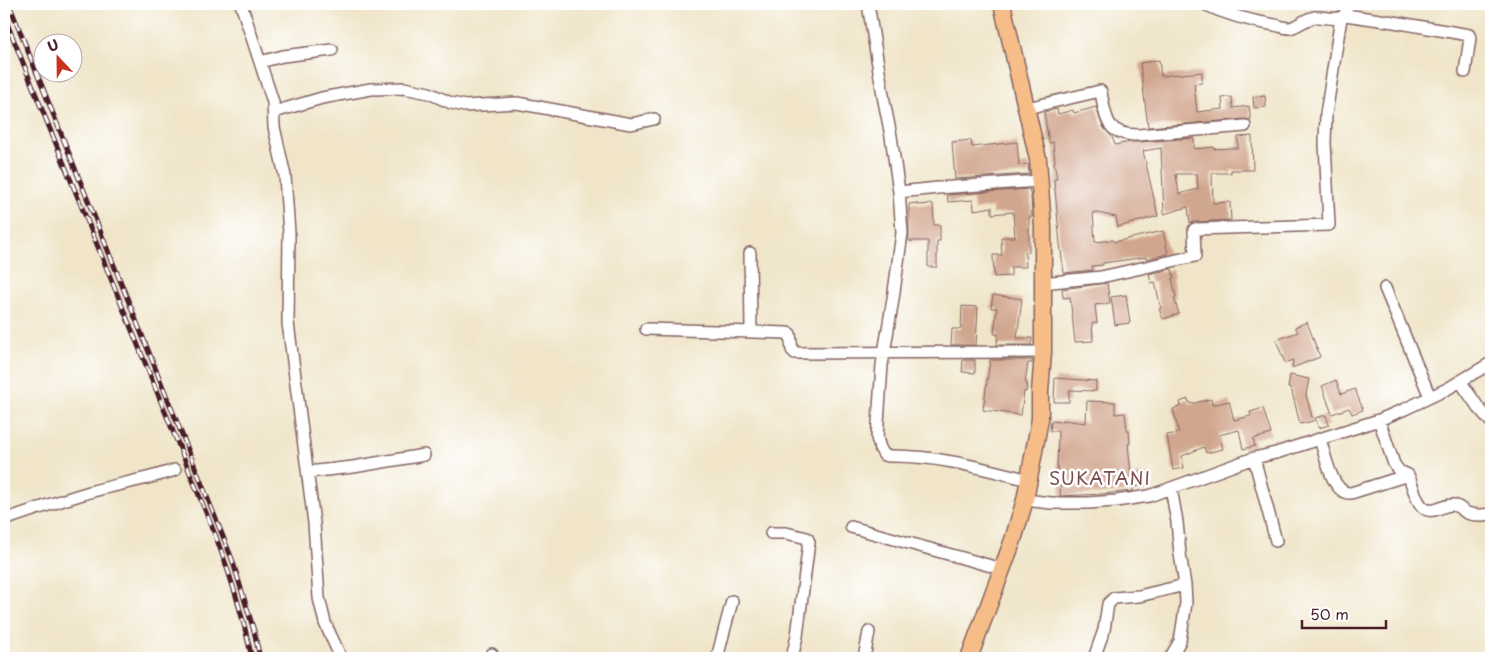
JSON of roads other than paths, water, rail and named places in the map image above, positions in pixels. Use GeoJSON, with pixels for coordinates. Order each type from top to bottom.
{"type":"FeatureCollection","features":[{"type":"Feature","properties":{"kind":"highway"},"geometry":{"type":"LineString","coordinates":[[969,658],[1013,540],[1025,500],[1040,419],[1043,352],[1043,228],[1040,181],[1038,159],[1005,4]]}},
{"type":"Feature","properties":{"kind":"street"},"geometry":{"type":"LineString","coordinates":[[240,4],[273,102],[274,127],[285,176],[289,233],[288,323],[314,523],[322,613],[341,658]]}},
{"type":"Feature","properties":{"kind":"street"},"geometry":{"type":"LineString","coordinates":[[868,4],[891,136],[899,192],[902,233],[894,299],[884,352],[877,438],[880,448],[884,455],[934,458],[1029,480]]}},
{"type":"Feature","properties":{"kind":"street"},"geometry":{"type":"LineString","coordinates":[[1204,4],[1227,14],[1290,28],[1310,18],[1318,16],[1334,19],[1344,12],[1469,35],[1465,72]]}},
{"type":"Feature","properties":{"kind":"street"},"geometry":{"type":"LineString","coordinates":[[1042,283],[1101,277],[1195,256],[1195,229],[1329,225],[1325,143],[1326,114],[1344,12]]}},
{"type":"Feature","properties":{"kind":"street"},"geometry":{"type":"LineString","coordinates":[[260,62],[284,56],[332,50]]}},
{"type":"Feature","properties":{"kind":"street"},"geometry":{"type":"LineString","coordinates":[[274,112],[322,98],[349,93],[404,88],[429,93],[452,103],[465,106],[517,103],[631,124],[654,119]]}},
{"type":"Feature","properties":{"kind":"street"},"geometry":{"type":"LineString","coordinates":[[1027,108],[1100,91],[1106,116],[1113,129],[1126,135],[1245,126]]}},
{"type":"Feature","properties":{"kind":"street"},"geometry":{"type":"LineString","coordinates":[[899,192],[1040,181]]}},
{"type":"Feature","properties":{"kind":"street"},"geometry":{"type":"LineString","coordinates":[[750,253],[751,331]]}},
{"type":"Feature","properties":{"kind":"street"},"geometry":{"type":"LineString","coordinates":[[1385,288],[1430,397]]}},
{"type":"Feature","properties":{"kind":"street"},"geometry":{"type":"LineString","coordinates":[[646,329],[788,333],[790,334],[792,350],[795,353],[1043,352]]}},
{"type":"Feature","properties":{"kind":"street"},"geometry":{"type":"LineString","coordinates":[[1025,500],[1052,503],[1116,501],[1149,496],[1254,458],[1276,453],[1379,420],[1430,397],[1491,363]]}},
{"type":"Feature","properties":{"kind":"street"},"geometry":{"type":"LineString","coordinates":[[1460,381],[1491,422]]}},
{"type":"Feature","properties":{"kind":"street"},"geometry":{"type":"LineString","coordinates":[[1379,420],[1394,464],[1399,471],[1408,475],[1419,502],[1424,508],[1434,510],[1455,505],[1468,513],[1476,515],[1491,514]]}},
{"type":"Feature","properties":{"kind":"street"},"geometry":{"type":"LineString","coordinates":[[1320,439],[1333,480],[1345,494],[1351,494],[1408,475]]}},
{"type":"Feature","properties":{"kind":"street"},"geometry":{"type":"LineString","coordinates":[[308,472],[353,467],[424,455]]}},
{"type":"Feature","properties":{"kind":"street"},"geometry":{"type":"LineString","coordinates":[[1254,458],[1276,541]]}},
{"type":"Feature","properties":{"kind":"street"},"geometry":{"type":"LineString","coordinates":[[4,520],[60,501],[176,470]]}},
{"type":"Feature","properties":{"kind":"street"},"geometry":{"type":"LineString","coordinates":[[1170,658],[1180,641],[1186,603],[1177,522],[1171,488]]}},
{"type":"Feature","properties":{"kind":"street"},"geometry":{"type":"LineString","coordinates":[[851,527],[1002,569]]}},
{"type":"Feature","properties":{"kind":"street"},"geometry":{"type":"LineString","coordinates":[[771,533],[786,533],[807,538],[809,542],[799,628],[792,658]]}},
{"type":"Feature","properties":{"kind":"street"},"geometry":{"type":"LineString","coordinates":[[1094,658],[1104,630],[1108,604],[1111,600],[1114,598],[1139,596],[1185,585]]}},
{"type":"Feature","properties":{"kind":"street"},"geometry":{"type":"LineString","coordinates":[[716,658],[732,601]]}},
{"type":"Feature","properties":{"kind":"street"},"geometry":{"type":"LineString","coordinates":[[864,658],[869,632]]}},
{"type":"Feature","properties":{"kind":"railway"},"geometry":{"type":"LineString","coordinates":[[9,4],[232,559],[254,631],[260,658]]}},
{"type":"Feature","properties":{"kind":"railway"},"geometry":{"type":"LineString","coordinates":[[4,16],[216,537],[245,627],[252,658]]}},
{"type":"Feature","properties":{"kind":"district","name":"SUKATANI"},"geometry":{"type":"Point","coordinates":[1100,479]}}]}
